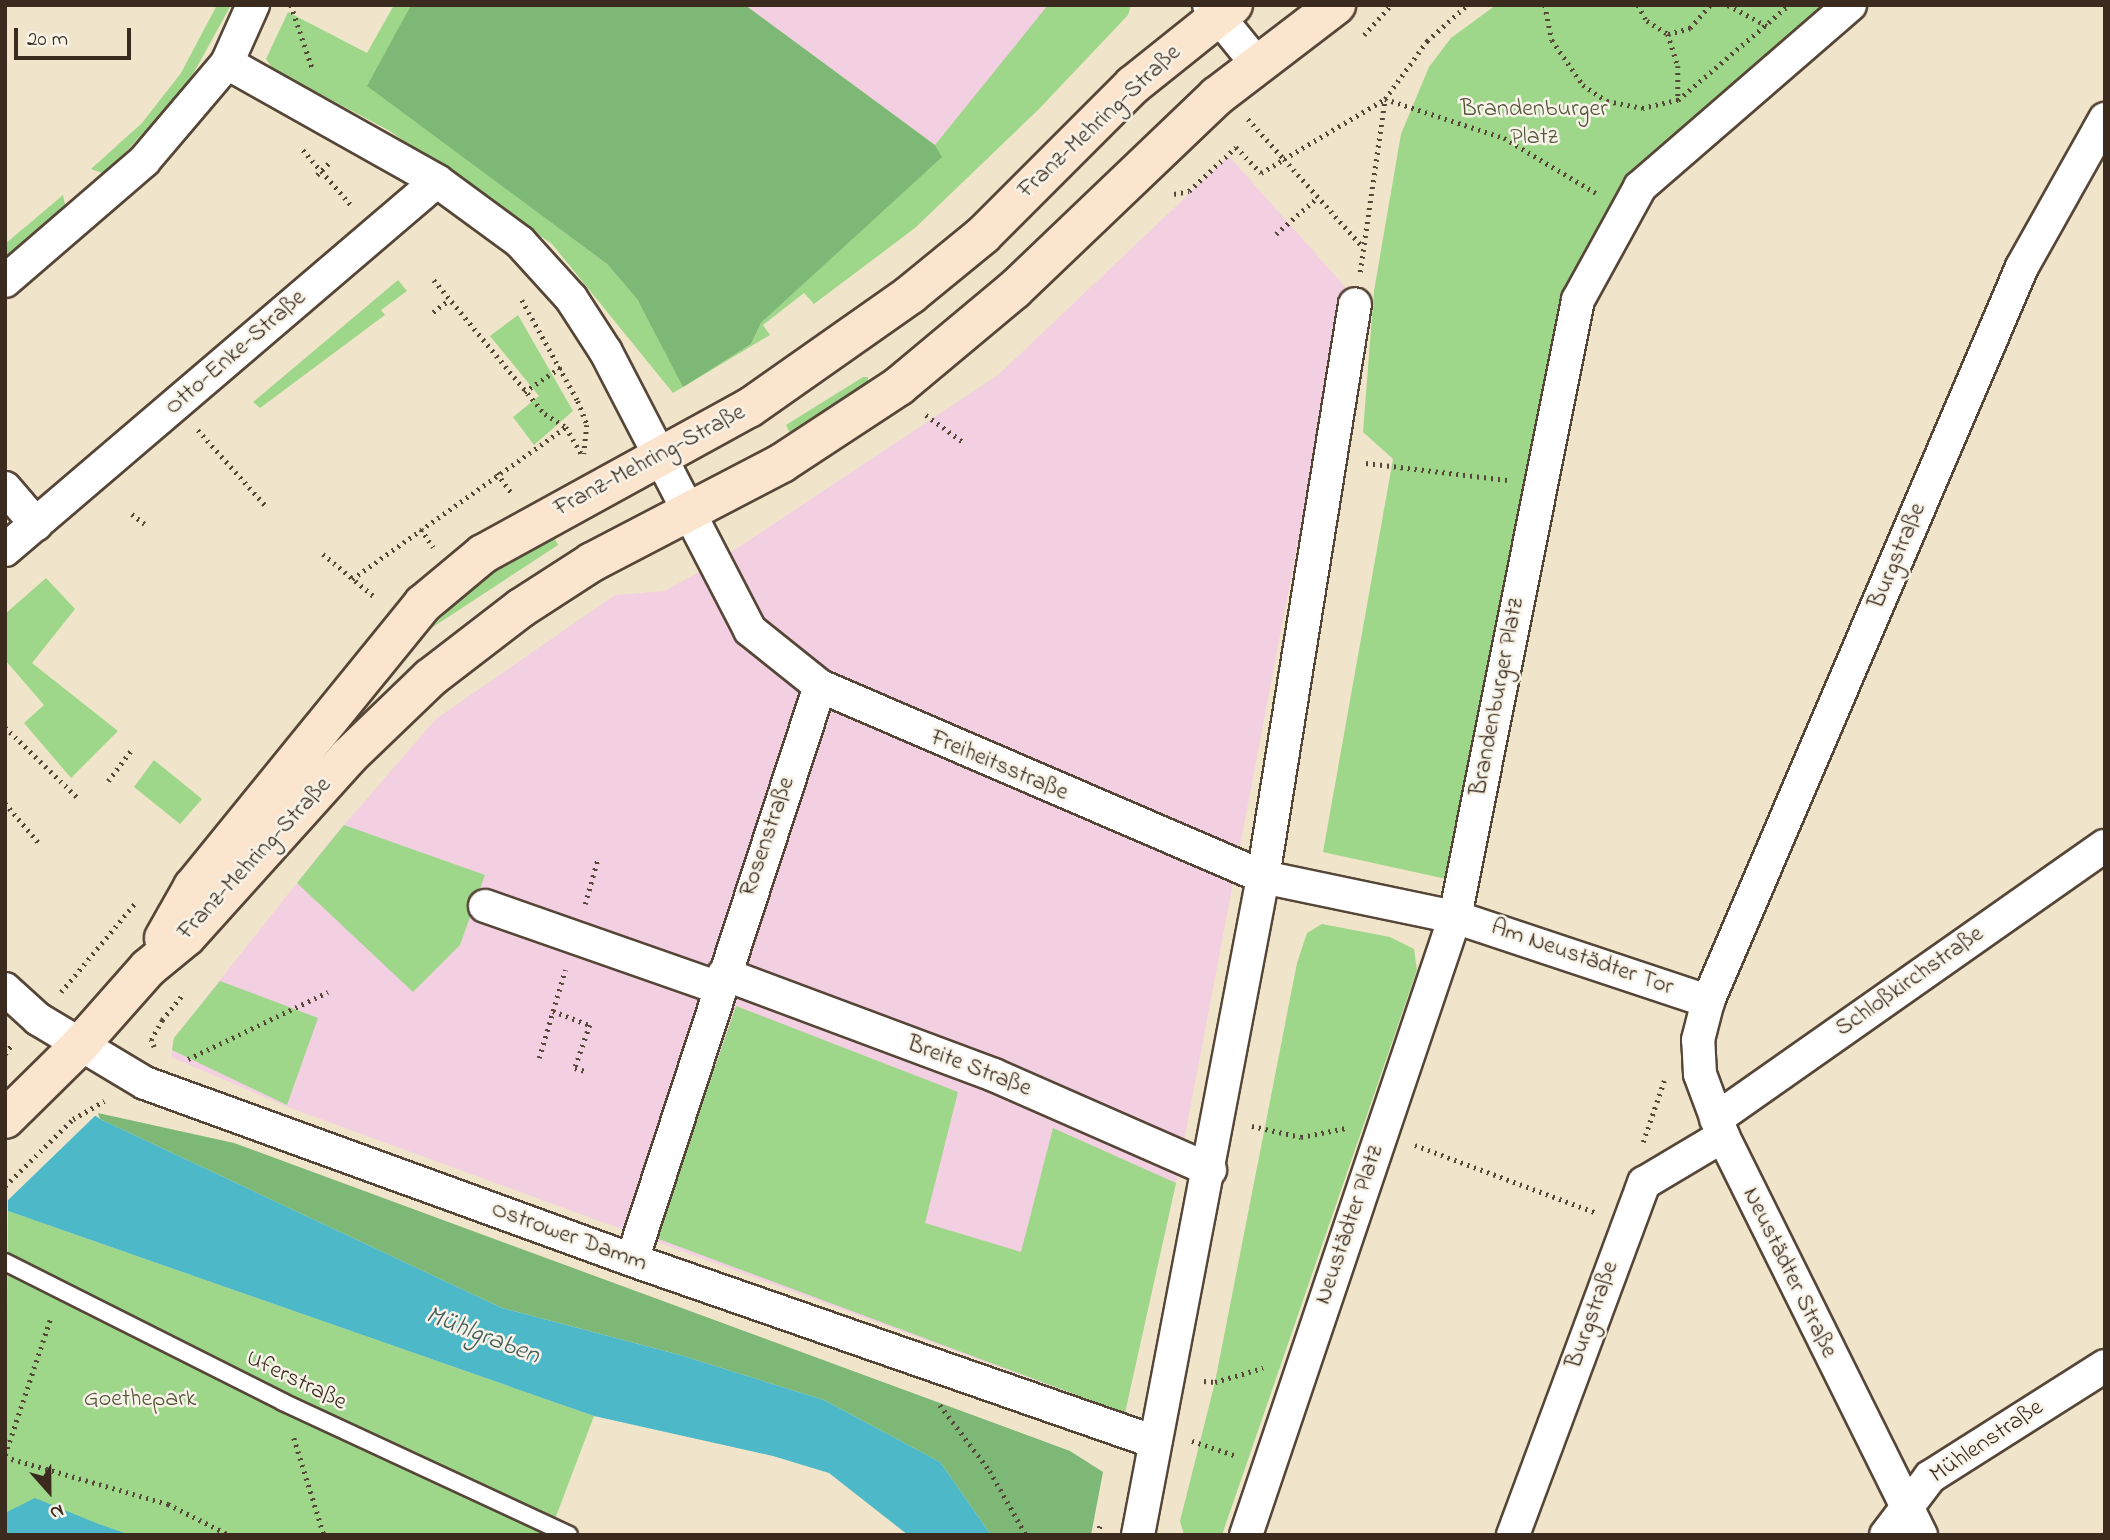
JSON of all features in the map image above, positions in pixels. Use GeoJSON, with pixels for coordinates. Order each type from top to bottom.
{"type":"FeatureCollection","features":[{"type":"Feature","properties":{"kind":"main road"},"geometry":{"type":"LineString","coordinates":[[1257,64],[1336,5]]}},
{"type":"Feature","properties":{"kind":"main road","name":"Franz-Mehring-Straße"},"geometry":{"type":"LineString","coordinates":[[148,968],[193,887],[423,604],[483,554],[794,379],[911,294],[983,235],[1133,85],[1220,9]]}},
{"type":"Feature","properties":{"kind":"main road","name":"Franz-Mehring-Straße"},"geometry":{"type":"LineString","coordinates":[[5,1119],[79,1046],[148,968],[187,936],[348,757],[430,678],[521,608],[592,562],[782,463],[899,386],[1014,290],[1217,96],[1257,64]]}},
{"type":"Feature","properties":{"kind":"street"},"geometry":{"type":"LineString","coordinates":[[5,281],[144,161],[227,63],[253,5]]}},
{"type":"Feature","properties":{"kind":"street","name":"Brandenburger Platz"},"geometry":{"type":"LineString","coordinates":[[1455,917],[1539,484],[1578,300],[1640,187],[1850,5]]}},
{"type":"Feature","properties":{"kind":"street"},"geometry":{"type":"LineString","coordinates":[[1220,9],[1257,64]]}},
{"type":"Feature","properties":{"kind":"street"},"geometry":{"type":"LineString","coordinates":[[227,63],[437,181],[520,242],[571,298],[606,352],[660,456]]}},
{"type":"Feature","properties":{"kind":"street","name":"Burgstraße"},"geometry":{"type":"LineString","coordinates":[[1708,1001],[2022,267],[2105,120]]}},
{"type":"Feature","properties":{"kind":"street","name":"Otto-Enke-Straße"},"geometry":{"type":"LineString","coordinates":[[5,550],[437,181]]}},
{"type":"Feature","properties":{"kind":"street"},"geometry":{"type":"LineString","coordinates":[[1138,1535],[1220,1118],[1263,877],[1355,304]]}},
{"type":"Feature","properties":{"kind":"street","name":"Freiheitsstraße"},"geometry":{"type":"LineString","coordinates":[[660,456],[687,514],[750,629],[820,686],[1263,877],[1455,917]]}},
{"type":"Feature","properties":{"kind":"street"},"geometry":{"type":"LineString","coordinates":[[5,488],[36,524]]}},
{"type":"Feature","properties":{"kind":"street","name":"Rosenstraße"},"geometry":{"type":"LineString","coordinates":[[632,1260],[820,686]]}},
{"type":"Feature","properties":{"kind":"street","name":"Schloßkirchstraße"},"geometry":{"type":"LineString","coordinates":[[1719,1128],[2105,846]]}},
{"type":"Feature","properties":{"kind":"street"},"geometry":{"type":"LineString","coordinates":[[485,906],[722,981]]}},
{"type":"Feature","properties":{"kind":"street","name":"Am Neustädter Tor"},"geometry":{"type":"LineString","coordinates":[[1455,917],[1708,1001]]}},
{"type":"Feature","properties":{"kind":"street","name":"Neustädter Platz"},"geometry":{"type":"LineString","coordinates":[[1246,1535],[1455,917]]}},
{"type":"Feature","properties":{"kind":"street","name":"Breite Straße"},"geometry":{"type":"LineString","coordinates":[[722,981],[994,1074],[1210,1170]]}},
{"type":"Feature","properties":{"kind":"street","name":"Ostrower Damm"},"geometry":{"type":"LineString","coordinates":[[5,989],[38,1019],[79,1046],[145,1083],[632,1260],[1156,1437]]}},
{"type":"Feature","properties":{"kind":"street","name":"Neustädter Straße"},"geometry":{"type":"LineString","coordinates":[[1708,1001],[1698,1040],[1700,1074],[1719,1128],[1913,1522]]}},
{"type":"Feature","properties":{"kind":"street","name":"Burgstraße"},"geometry":{"type":"LineString","coordinates":[[1513,1535],[1643,1183],[1719,1128]]}},
{"type":"Feature","properties":{"kind":"street","name":"Mühlenstraße"},"geometry":{"type":"LineString","coordinates":[[1886,1535],[1913,1522],[1930,1477],[2105,1366]]}},
{"type":"Feature","properties":{"kind":"lane","name":"Uferstraße"},"geometry":{"type":"LineString","coordinates":[[5,1262],[61,1287],[283,1402],[569,1535]]}},
{"type":"Feature","properties":{"kind":"path"},"geometry":{"type":"LineString","coordinates":[[1368,33],[1391,5]]}},
{"type":"Feature","properties":{"kind":"path"},"geometry":{"type":"LineString","coordinates":[[1189,191],[1236,147],[1261,173],[1385,99],[1427,41],[1467,5]]}},
{"type":"Feature","properties":{"kind":"path"},"geometry":{"type":"LineString","coordinates":[[1545,5],[1552,40],[1583,85],[1607,102],[1642,108],[1678,100],[1789,5]]}},
{"type":"Feature","properties":{"kind":"path"},"geometry":{"type":"LineString","coordinates":[[1638,5],[1647,21],[1668,34],[1678,66],[1678,100],[1667,162]]}},
{"type":"Feature","properties":{"kind":"path"},"geometry":{"type":"LineString","coordinates":[[1668,34],[1690,28],[1710,5]]}},
{"type":"Feature","properties":{"kind":"path"},"geometry":{"type":"LineString","coordinates":[[1728,5],[1765,25],[1808,39]]}},
{"type":"Feature","properties":{"kind":"path"},"geometry":{"type":"LineString","coordinates":[[1385,99],[1504,138],[1626,212]]}},
{"type":"Feature","properties":{"kind":"path"},"geometry":{"type":"LineString","coordinates":[[1355,304],[1385,99]]}},
{"type":"Feature","properties":{"kind":"path"},"geometry":{"type":"LineString","coordinates":[[1253,125],[1363,247]]}},
{"type":"Feature","properties":{"kind":"path"},"geometry":{"type":"LineString","coordinates":[[297,143],[355,209]]}},
{"type":"Feature","properties":{"kind":"path"},"geometry":{"type":"LineString","coordinates":[[1276,234],[1318,197]]}},
{"type":"Feature","properties":{"kind":"path"},"geometry":{"type":"LineString","coordinates":[[434,280],[524,392],[545,414],[566,426],[583,458],[587,425],[561,367],[515,290]]}},
{"type":"Feature","properties":{"kind":"path"},"geometry":{"type":"LineString","coordinates":[[433,312],[449,300]]}},
{"type":"Feature","properties":{"kind":"path"},"geometry":{"type":"LineString","coordinates":[[524,392],[561,367]]}},
{"type":"Feature","properties":{"kind":"path"},"geometry":{"type":"LineString","coordinates":[[175,405],[265,505]]}},
{"type":"Feature","properties":{"kind":"path"},"geometry":{"type":"LineString","coordinates":[[926,415],[963,442]]}},
{"type":"Feature","properties":{"kind":"path"},"geometry":{"type":"LineString","coordinates":[[352,579],[566,426]]}},
{"type":"Feature","properties":{"kind":"path"},"geometry":{"type":"LineString","coordinates":[[1382,465],[1539,484]]}},
{"type":"Feature","properties":{"kind":"path"},"geometry":{"type":"LineString","coordinates":[[497,473],[516,498]]}},
{"type":"Feature","properties":{"kind":"path"},"geometry":{"type":"LineString","coordinates":[[132,514],[145,524]]}},
{"type":"Feature","properties":{"kind":"path"},"geometry":{"type":"LineString","coordinates":[[421,529],[436,551]]}},
{"type":"Feature","properties":{"kind":"path"},"geometry":{"type":"LineString","coordinates":[[323,554],[380,601]]}},
{"type":"Feature","properties":{"kind":"path"},"geometry":{"type":"LineString","coordinates":[[5,727],[78,798]]}},
{"type":"Feature","properties":{"kind":"path"},"geometry":{"type":"LineString","coordinates":[[108,781],[132,749]]}},
{"type":"Feature","properties":{"kind":"path"},"geometry":{"type":"LineString","coordinates":[[5,803],[39,843]]}},
{"type":"Feature","properties":{"kind":"path"},"geometry":{"type":"LineString","coordinates":[[178,1064],[328,992]]}},
{"type":"Feature","properties":{"kind":"path"},"geometry":{"type":"LineString","coordinates":[[553,1011],[590,1025],[575,1068],[585,1071]]}},
{"type":"Feature","properties":{"kind":"path"},"geometry":{"type":"LineString","coordinates":[[5,1054],[12,1046]]}},
{"type":"Feature","properties":{"kind":"path"},"geometry":{"type":"LineString","coordinates":[[5,1186],[86,1107]]}},
{"type":"Feature","properties":{"kind":"path"},"geometry":{"type":"LineString","coordinates":[[1220,1118],[1301,1137],[1333,1129],[1382,1132],[1625,1228]]}},
{"type":"Feature","properties":{"kind":"path"},"geometry":{"type":"LineString","coordinates":[[61,1287],[5,1456],[168,1504],[229,1535]]}},
{"type":"Feature","properties":{"kind":"path"},"geometry":{"type":"LineString","coordinates":[[1169,1376],[1215,1382],[1267,1367]]}},
{"type":"Feature","properties":{"kind":"path"},"geometry":{"type":"LineString","coordinates":[[283,1402],[324,1535]]}},
{"type":"Feature","properties":{"kind":"path"},"geometry":{"type":"LineString","coordinates":[[937,1402],[990,1471],[1026,1535]]}},
{"type":"Feature","properties":{"kind":"path"},"geometry":{"type":"LineString","coordinates":[[1156,1437],[1247,1460]]}},
{"type":"Feature","properties":{"kind":"shaded area"},"geometry":{"type":"Polygon","coordinates":[[[745,5],[1051,5],[935,145],[745,5]]]}},
{"type":"Feature","properties":{"kind":"shaded area"},"geometry":{"type":"Polygon","coordinates":[[[1229,156],[1346,288],[1176,1183],[1125,1413],[285,1106],[171,1057],[174,1038],[331,840],[436,719],[615,595],[665,591],[710,566],[998,375],[1229,156]]]}},
{"type":"Feature","properties":{"kind":"green space"},"geometry":{"type":"Polygon","coordinates":[[[217,5],[231,5],[186,87],[105,174],[91,169],[142,123],[181,73],[217,5]]]}},
{"type":"Feature","properties":{"kind":"green space"},"geometry":{"type":"Polygon","coordinates":[[[394,5],[411,5],[368,86],[607,264],[637,299],[683,386],[751,344],[761,323],[941,157],[935,145],[1048,5],[1131,5],[1128,15],[1039,109],[915,228],[814,304],[804,293],[763,325],[770,335],[673,393],[552,244],[388,130],[273,69],[266,59],[288,12],[367,53],[394,5]]]}},
{"type":"Feature","properties":{"kind":"green space"},"geometry":{"type":"Polygon","coordinates":[[[411,5],[745,5],[935,145],[942,157],[761,323],[751,344],[683,387],[637,299],[607,264],[367,86],[411,5]]]}},
{"type":"Feature","properties":{"kind":"green space","name":"Brandenburger Platz"},"geometry":{"type":"Polygon","coordinates":[[[1496,5],[1836,5],[1635,184],[1584,274],[1451,880],[1323,852],[1393,459],[1363,432],[1374,291],[1401,134],[1429,67],[1451,38],[1496,5]]]}},
{"type":"Feature","properties":{"kind":"green space"},"geometry":{"type":"Polygon","coordinates":[[[63,195],[66,210],[5,262],[5,244],[63,195]]]}},
{"type":"Feature","properties":{"kind":"green space"},"geometry":{"type":"Polygon","coordinates":[[[398,280],[407,291],[381,310],[385,315],[260,408],[253,402],[398,280]]]}},
{"type":"Feature","properties":{"kind":"green space"},"geometry":{"type":"Polygon","coordinates":[[[518,315],[573,411],[534,445],[513,417],[539,396],[490,336],[518,315]]]}},
{"type":"Feature","properties":{"kind":"green space"},"geometry":{"type":"Polygon","coordinates":[[[863,377],[868,377],[868,384],[791,435],[786,425],[863,377]]]}},
{"type":"Feature","properties":{"kind":"green space"},"geometry":{"type":"Polygon","coordinates":[[[552,533],[558,545],[430,629],[471,588],[552,533]]]}},
{"type":"Feature","properties":{"kind":"green space"},"geometry":{"type":"Polygon","coordinates":[[[46,578],[75,609],[32,663],[118,731],[71,778],[24,723],[44,705],[5,660],[5,614],[46,578]]]}},
{"type":"Feature","properties":{"kind":"green space"},"geometry":{"type":"Polygon","coordinates":[[[154,760],[202,799],[180,824],[134,787],[154,760]]]}},
{"type":"Feature","properties":{"kind":"green space"},"geometry":{"type":"Polygon","coordinates":[[[344,825],[485,875],[460,945],[413,992],[297,883],[344,825]]]}},
{"type":"Feature","properties":{"kind":"green space"},"geometry":{"type":"Polygon","coordinates":[[[1322,924],[1390,937],[1414,949],[1417,970],[1222,1535],[1184,1535],[1180,1521],[1215,1382],[1297,963],[1307,933],[1322,924]]]}},
{"type":"Feature","properties":{"kind":"green space"},"geometry":{"type":"Polygon","coordinates":[[[220,981],[318,1018],[287,1105],[172,1050],[174,1038],[220,981]]]}},
{"type":"Feature","properties":{"kind":"green space"},"geometry":{"type":"Polygon","coordinates":[[[736,1006],[958,1092],[925,1223],[1021,1252],[1053,1128],[1176,1183],[1125,1413],[656,1238],[736,1006]]]}},
{"type":"Feature","properties":{"kind":"green space"},"geometry":{"type":"Polygon","coordinates":[[[98,1113],[234,1143],[1070,1451],[1103,1472],[1091,1535],[991,1535],[940,1462],[824,1400],[680,1355],[502,1308],[100,1119],[98,1113]]]}},
{"type":"Feature","properties":{"kind":"green space","name":"Goethepark"},"geometry":{"type":"Polygon","coordinates":[[[8,1211],[594,1416],[549,1535],[5,1535],[8,1211]]]}},
{"type":"Feature","properties":{"kind":"water","name":"Mühlgraben"},"geometry":{"type":"Polygon","coordinates":[[[5,1050],[100,1119],[502,1308],[680,1355],[824,1400],[940,1462],[991,1535],[908,1535],[829,1473],[773,1456],[594,1416],[8,1211],[5,1050]]]}},
{"type":"Feature","properties":{"kind":"water"},"geometry":{"type":"Polygon","coordinates":[[[35,1498],[130,1535],[5,1535],[5,1513],[35,1498]]]}},
{"type":"Feature","properties":{"kind":"pier"},"geometry":{"type":"Polygon","coordinates":[[[5,1047],[98,1113],[5,1203],[5,1047]]]}}]}
